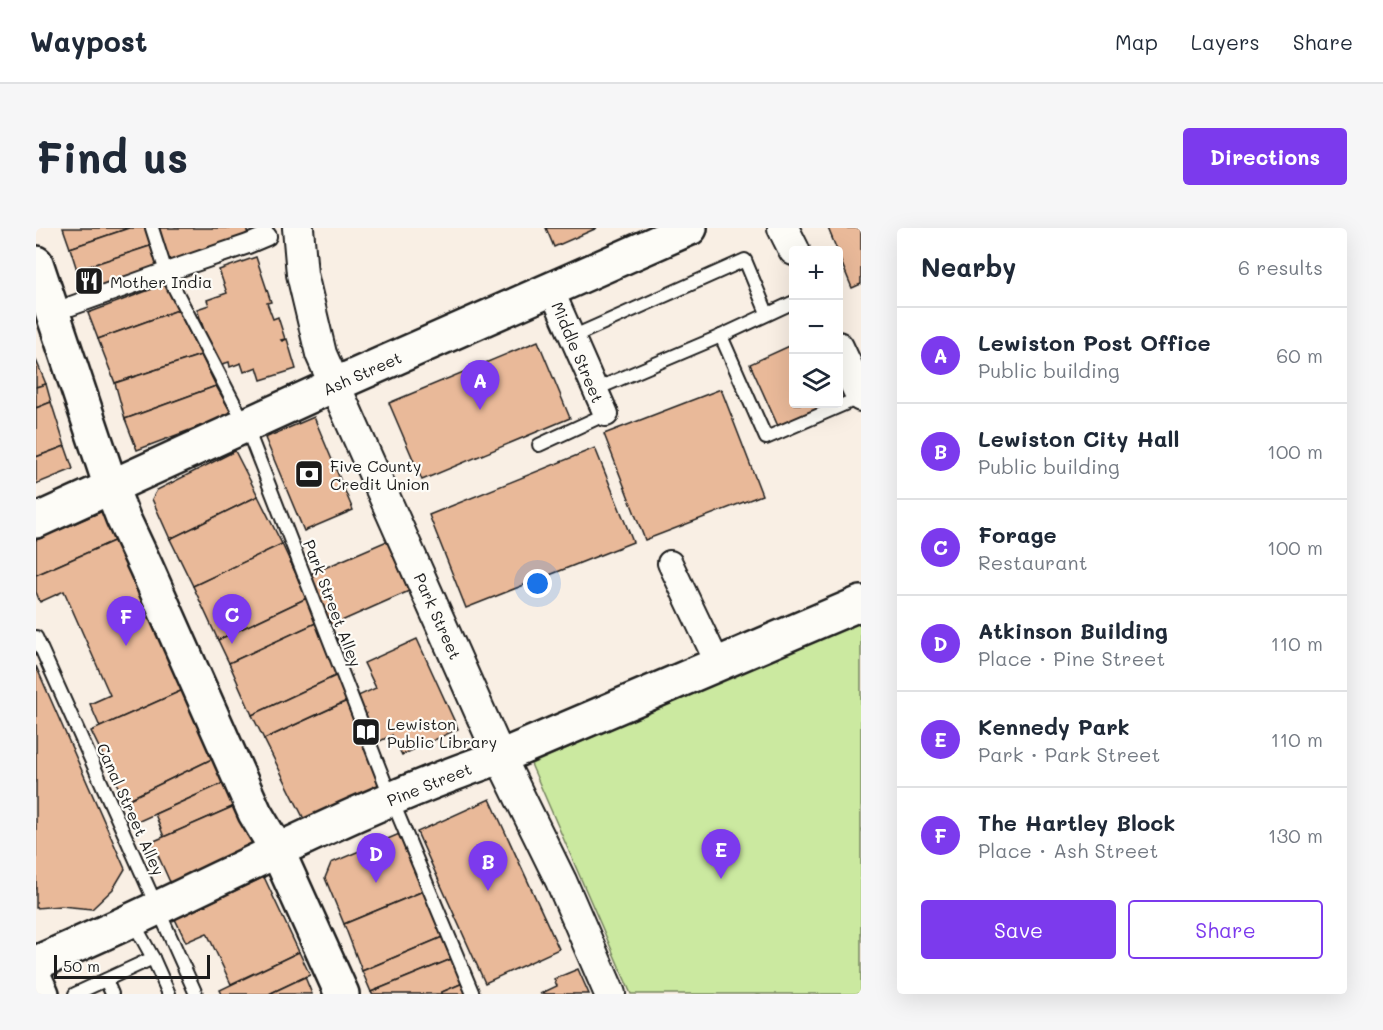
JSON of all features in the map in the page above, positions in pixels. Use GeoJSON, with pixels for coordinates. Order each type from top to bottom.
{"type":"FeatureCollection","features":[{"type":"Feature","properties":{"kind":"main road","name":"Ash Street"},"geometry":{"type":"LineString","coordinates":[[36,521],[334,385],[690,228]]}},
{"type":"Feature","properties":{"kind":"main road"},"geometry":{"type":"LineString","coordinates":[[36,263],[123,518],[255,813],[277,850],[342,994]]}},
{"type":"Feature","properties":{"kind":"main road","name":"Pine Street"},"geometry":{"type":"LineString","coordinates":[[36,963],[391,798],[500,757],[861,603]]}},
{"type":"Feature","properties":{"kind":"main road"},"geometry":{"type":"LineString","coordinates":[[36,981],[42,994]]}},
{"type":"Feature","properties":{"kind":"street","name":"Park Street"},"geometry":{"type":"LineString","coordinates":[[298,228],[302,274],[321,354],[500,757],[561,881],[610,994]]}},
{"type":"Feature","properties":{"kind":"street"},"geometry":{"type":"LineString","coordinates":[[783,228],[792,246]]}},
{"type":"Feature","properties":{"kind":"street"},"geometry":{"type":"LineString","coordinates":[[71,306],[267,236]]}},
{"type":"Feature","properties":{"kind":"street","name":"Middle Street"},"geometry":{"type":"LineString","coordinates":[[551,289],[606,414]]}},
{"type":"Feature","properties":{"kind":"street"},"geometry":{"type":"LineString","coordinates":[[841,354],[861,396]]}},
{"type":"Feature","properties":{"kind":"street"},"geometry":{"type":"LineString","coordinates":[[670,562],[718,664]]}},
{"type":"Feature","properties":{"kind":"lane","name":"Park Street Alley"},"geometry":{"type":"LineString","coordinates":[[152,228],[166,272],[246,426],[391,798],[473,994]]}},
{"type":"Feature","properties":{"kind":"lane"},"geometry":{"type":"LineString","coordinates":[[572,337],[745,260],[767,313]]}},
{"type":"Feature","properties":{"kind":"lane"},"geometry":{"type":"LineString","coordinates":[[594,390],[721,336],[789,304]]}},
{"type":"Feature","properties":{"kind":"lane"},"geometry":{"type":"LineString","coordinates":[[721,336],[766,438],[861,396]]}},
{"type":"Feature","properties":{"kind":"lane"},"geometry":{"type":"LineString","coordinates":[[539,445],[606,414]]}},
{"type":"Feature","properties":{"kind":"lane","name":"Canal Street Alley"},"geometry":{"type":"LineString","coordinates":[[36,637],[145,914],[196,994]]}},
{"type":"Feature","properties":{"kind":"lane"},"geometry":{"type":"LineString","coordinates":[[145,914],[153,958],[169,994]]}},
{"type":"Feature","properties":{"kind":"lane"},"geometry":{"type":"LineString","coordinates":[[75,994],[153,958]]}},
{"type":"Feature","properties":{"kind":"lane"},"geometry":{"type":"LineString","coordinates":[[106,980],[112,994]]}},
{"type":"Feature","properties":{"kind":"green space"},"geometry":{"type":"Polygon","coordinates":[[[861,619],[861,994],[631,994],[531,764],[861,619]]]}},
{"type":"Feature","properties":{"kind":"building"},"geometry":{"type":"Polygon","coordinates":[[[63,228],[129,228],[70,248],[63,228]]]}},
{"type":"Feature","properties":{"kind":"building"},"geometry":{"type":"Polygon","coordinates":[[[129,228],[147,228],[153,245],[77,270],[70,248],[129,228]]]}},
{"type":"Feature","properties":{"kind":"building"},"geometry":{"type":"Polygon","coordinates":[[[155,228],[246,228],[249,237],[166,263],[155,228]]]}},
{"type":"Feature","properties":{"kind":"building"},"geometry":{"type":"Polygon","coordinates":[[[546,228],[597,228],[554,247],[546,228]]]}},
{"type":"Feature","properties":{"kind":"building"},"geometry":{"type":"Polygon","coordinates":[[[828,228],[861,228],[861,284],[852,288],[843,266],[843,246],[835,246],[828,228]]]}},
{"type":"Feature","properties":{"kind":"building"},"geometry":{"type":"Polygon","coordinates":[[[153,245],[160,267],[85,292],[77,270],[153,245]]]}},
{"type":"Feature","properties":{"kind":"building"},"geometry":{"type":"Polygon","coordinates":[[[256,257],[271,302],[267,303],[273,319],[278,317],[285,339],[281,340],[287,339],[296,369],[261,380],[257,367],[244,372],[241,363],[230,367],[229,362],[216,366],[197,309],[209,305],[207,300],[227,293],[219,270],[256,257]]]}},
{"type":"Feature","properties":{"kind":"building"},"geometry":{"type":"Polygon","coordinates":[[[168,283],[178,310],[98,339],[88,313],[168,283]]]}},
{"type":"Feature","properties":{"kind":"building"},"geometry":{"type":"Polygon","coordinates":[[[178,310],[201,355],[115,383],[98,339],[178,310]]]}},
{"type":"Feature","properties":{"kind":"building"},"geometry":{"type":"Polygon","coordinates":[[[538,341],[570,418],[422,480],[389,403],[538,341]]]}},
{"type":"Feature","properties":{"kind":"building"},"geometry":{"type":"Polygon","coordinates":[[[789,346],[789,408],[819,408],[778,426],[750,364],[789,346]]]}},
{"type":"Feature","properties":{"kind":"building"},"geometry":{"type":"Polygon","coordinates":[[[201,355],[216,386],[125,419],[115,383],[201,355]]]}},
{"type":"Feature","properties":{"kind":"building"},"geometry":{"type":"Polygon","coordinates":[[[36,360],[46,384],[36,387],[36,360]]]}},
{"type":"Feature","properties":{"kind":"building"},"geometry":{"type":"Polygon","coordinates":[[[46,384],[51,402],[36,408],[36,387],[46,384]]]}},
{"type":"Feature","properties":{"kind":"building"},"geometry":{"type":"Polygon","coordinates":[[[216,386],[232,414],[137,450],[125,419],[216,386]]]}},
{"type":"Feature","properties":{"kind":"building"},"geometry":{"type":"Polygon","coordinates":[[[721,389],[762,495],[645,540],[604,434],[721,389]]]}},
{"type":"Feature","properties":{"kind":"building"},"geometry":{"type":"Polygon","coordinates":[[[51,402],[65,446],[36,457],[36,408],[51,402]]]}},
{"type":"Feature","properties":{"kind":"building","name":"Five County Credit Union"},"geometry":{"type":"Polygon","coordinates":[[[314,417],[353,510],[304,531],[265,438],[314,417]]]}},
{"type":"Feature","properties":{"kind":"building"},"geometry":{"type":"Polygon","coordinates":[[[65,446],[73,469],[36,484],[36,457],[65,446]]]}},
{"type":"Feature","properties":{"kind":"building"},"geometry":{"type":"Polygon","coordinates":[[[595,448],[633,542],[466,608],[429,515],[595,448]]]}},
{"type":"Feature","properties":{"kind":"building"},"geometry":{"type":"Polygon","coordinates":[[[235,451],[258,496],[170,539],[152,499],[157,490],[235,451]]]}},
{"type":"Feature","properties":{"kind":"building"},"geometry":{"type":"Polygon","coordinates":[[[258,496],[282,544],[193,586],[170,539],[258,496]]]}},
{"type":"Feature","properties":{"kind":"building"},"geometry":{"type":"Polygon","coordinates":[[[103,511],[116,540],[36,575],[36,540],[103,511]]]}},
{"type":"Feature","properties":{"kind":"building"},"geometry":{"type":"Polygon","coordinates":[[[116,540],[183,690],[100,727],[90,704],[110,695],[64,591],[40,602],[36,592],[36,575],[116,540]]]}},
{"type":"Feature","properties":{"kind":"building"},"geometry":{"type":"Polygon","coordinates":[[[387,541],[409,591],[328,627],[306,576],[387,541]]]}},
{"type":"Feature","properties":{"kind":"building"},"geometry":{"type":"Polygon","coordinates":[[[282,544],[307,598],[218,640],[193,586],[282,544]]]}},
{"type":"Feature","properties":{"kind":"building"},"geometry":{"type":"Polygon","coordinates":[[[307,598],[318,622],[229,663],[218,640],[307,598]]]}},
{"type":"Feature","properties":{"kind":"building"},"geometry":{"type":"Polygon","coordinates":[[[318,622],[342,673],[252,715],[229,663],[318,622]]]}},
{"type":"Feature","properties":{"kind":"building","name":"Lewiston Public Library"},"geometry":{"type":"Polygon","coordinates":[[[417,639],[458,729],[402,755],[392,735],[372,745],[393,786],[306,823],[264,739],[376,688],[364,663],[417,639]]]}},
{"type":"Feature","properties":{"kind":"building"},"geometry":{"type":"Polygon","coordinates":[[[36,666],[125,869],[113,889],[92,909],[61,906],[36,908],[36,666]]]}},
{"type":"Feature","properties":{"kind":"building"},"geometry":{"type":"Polygon","coordinates":[[[342,673],[353,698],[264,739],[252,715],[342,673]]]}},
{"type":"Feature","properties":{"kind":"building"},"geometry":{"type":"Polygon","coordinates":[[[183,690],[214,758],[125,801],[91,731],[183,690]]]}},
{"type":"Feature","properties":{"kind":"building"},"geometry":{"type":"Polygon","coordinates":[[[214,758],[228,781],[135,823],[125,801],[214,758]]]}},
{"type":"Feature","properties":{"kind":"building"},"geometry":{"type":"Polygon","coordinates":[[[228,781],[239,804],[164,837],[155,814],[228,781]]]}},
{"type":"Feature","properties":{"kind":"building"},"geometry":{"type":"Polygon","coordinates":[[[490,799],[559,949],[485,983],[417,832],[490,799]]]}},
{"type":"Feature","properties":{"kind":"building"},"geometry":{"type":"Polygon","coordinates":[[[239,804],[266,850],[174,891],[152,842],[239,804]]]}},
{"type":"Feature","properties":{"kind":"building"},"geometry":{"type":"Polygon","coordinates":[[[404,832],[428,889],[344,924],[325,878],[331,863],[404,832]]]}},
{"type":"Feature","properties":{"kind":"building"},"geometry":{"type":"Polygon","coordinates":[[[264,877],[299,952],[231,984],[207,933],[186,942],[175,919],[264,877]]]}},
{"type":"Feature","properties":{"kind":"building"},"geometry":{"type":"Polygon","coordinates":[[[426,890],[445,936],[362,971],[344,924],[426,890]]]}},
{"type":"Feature","properties":{"kind":"building"},"geometry":{"type":"Polygon","coordinates":[[[445,936],[454,958],[371,992],[362,971],[445,936]]]}},
{"type":"Feature","properties":{"kind":"building"},"geometry":{"type":"Polygon","coordinates":[[[299,952],[310,975],[269,994],[222,994],[220,990],[299,952]]]}},
{"type":"Feature","properties":{"kind":"building"},"geometry":{"type":"Polygon","coordinates":[[[454,958],[463,983],[442,994],[372,994],[371,992],[454,958]]]}},
{"type":"Feature","properties":{"kind":"building"},"geometry":{"type":"Polygon","coordinates":[[[578,969],[589,994],[540,994],[557,986],[554,979],[578,969]]]}},
{"type":"Feature","properties":{"kind":"building"},"geometry":{"type":"Polygon","coordinates":[[[305,977],[312,994],[269,994],[305,977]]]}},
{"type":"Feature","properties":{"kind":"building"},"geometry":{"type":"Polygon","coordinates":[[[463,983],[468,994],[442,994],[442,992],[463,983]]]}},
{"type":"Feature","properties":{"kind":"place","name":"Mother India"},"geometry":{"type":"Point","coordinates":[89,281]}},
{"type":"Feature","properties":{"kind":"place","name":"Lewiston Post Office"},"geometry":{"type":"Point","coordinates":[480,410]}},
{"type":"Feature","properties":{"kind":"place","name":"Five County Credit Union"},"geometry":{"type":"Point","coordinates":[309,474]}},
{"type":"Feature","properties":{"kind":"place","name":"Forage"},"geometry":{"type":"Point","coordinates":[232,644]}},
{"type":"Feature","properties":{"kind":"place","name":"The Hartley Block"},"geometry":{"type":"Point","coordinates":[126,646]}},
{"type":"Feature","properties":{"kind":"place","name":"Lewiston Public Library"},"geometry":{"type":"Point","coordinates":[366,732]}},
{"type":"Feature","properties":{"kind":"place","name":"Kennedy Park"},"geometry":{"type":"Point","coordinates":[721,879]}},
{"type":"Feature","properties":{"kind":"place","name":"Atkinson Building"},"geometry":{"type":"Point","coordinates":[376,883]}},
{"type":"Feature","properties":{"kind":"place","name":"Lewiston City Hall"},"geometry":{"type":"Point","coordinates":[488,891]}}]}
